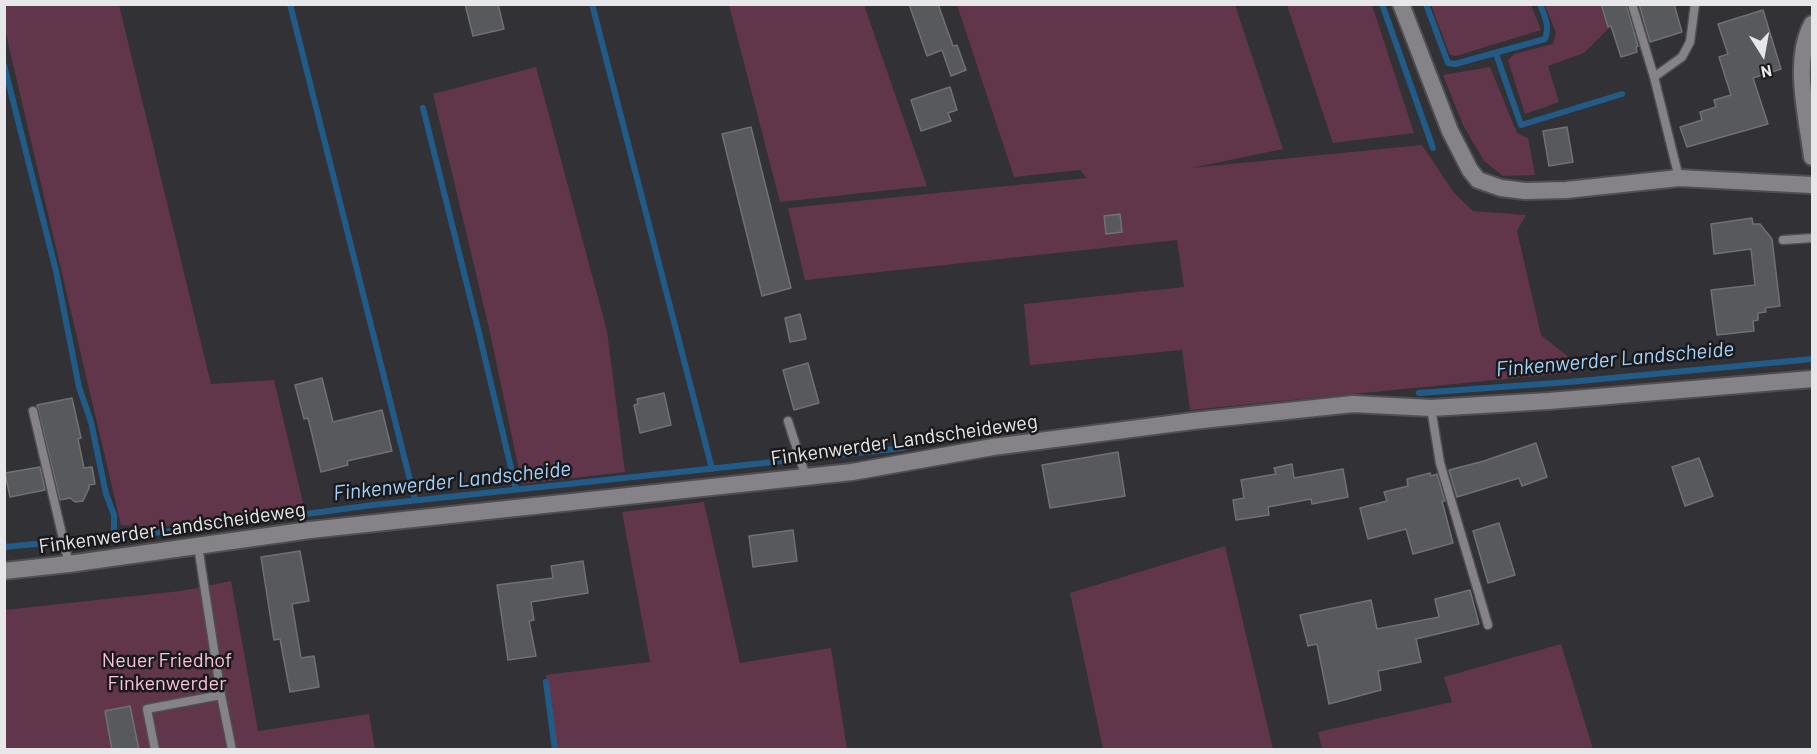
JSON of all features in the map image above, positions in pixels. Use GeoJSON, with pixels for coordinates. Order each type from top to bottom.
{"type":"FeatureCollection","features":[{"type":"Feature","properties":{"kind":"street"},"geometry":{"type":"LineString","coordinates":[[1401,4],[1450,131],[1470,170],[1478,180],[1501,188],[1525,191],[1566,190],[1679,178],[1812,185]]}},
{"type":"Feature","properties":{"kind":"street"},"geometry":{"type":"LineString","coordinates":[[1812,24],[1803,48],[1802,64],[1812,157]]}},
{"type":"Feature","properties":{"kind":"street","name":"Finkenwerder Landscheideweg"},"geometry":{"type":"LineString","coordinates":[[4,571],[310,530],[805,473],[852,472],[993,447],[1193,421],[1353,404],[1431,408],[1549,401],[1812,379]]}},
{"type":"Feature","properties":{"kind":"lane"},"geometry":{"type":"LineString","coordinates":[[1632,4],[1654,77],[1679,178]]}},
{"type":"Feature","properties":{"kind":"lane"},"geometry":{"type":"LineString","coordinates":[[1654,77],[1682,57],[1690,42],[1695,4]]}},
{"type":"Feature","properties":{"kind":"lane"},"geometry":{"type":"LineString","coordinates":[[1783,240],[1812,238]]}},
{"type":"Feature","properties":{"kind":"lane"},"geometry":{"type":"LineString","coordinates":[[1431,408],[1440,463],[1488,625]]}},
{"type":"Feature","properties":{"kind":"lane"},"geometry":{"type":"LineString","coordinates":[[33,411],[69,564]]}},
{"type":"Feature","properties":{"kind":"lane"},"geometry":{"type":"LineString","coordinates":[[788,420],[805,473]]}},
{"type":"Feature","properties":{"kind":"lane"},"geometry":{"type":"LineString","coordinates":[[198,546],[221,695],[232,750]]}},
{"type":"Feature","properties":{"kind":"lane"},"geometry":{"type":"LineString","coordinates":[[155,750],[147,709],[221,695]]}},
{"type":"Feature","properties":{"kind":"green space"},"geometry":{"type":"Polygon","coordinates":[[[4,5],[119,5],[211,384],[274,380],[304,507],[190,524],[121,525],[5,30],[4,5]]]}},
{"type":"Feature","properties":{"kind":"green space"},"geometry":{"type":"Polygon","coordinates":[[[729,5],[864,5],[927,186],[780,202],[729,5]]]}},
{"type":"Feature","properties":{"kind":"green space"},"geometry":{"type":"Polygon","coordinates":[[[957,5],[1235,5],[1283,149],[1191,168],[1422,145],[1454,193],[1473,211],[1526,215],[1517,231],[1541,335],[1586,371],[1190,410],[1182,350],[1030,365],[1024,304],[1184,287],[1177,240],[805,280],[788,208],[1087,178],[1080,170],[1014,177],[957,5]]]}},
{"type":"Feature","properties":{"kind":"green space"},"geometry":{"type":"Polygon","coordinates":[[[1287,5],[1372,5],[1414,133],[1333,143],[1287,5]]]}},
{"type":"Feature","properties":{"kind":"green space"},"geometry":{"type":"Polygon","coordinates":[[[1431,5],[1531,5],[1541,30],[1456,56],[1450,55],[1431,5]]]}},
{"type":"Feature","properties":{"kind":"green space"},"geometry":{"type":"Polygon","coordinates":[[[1545,5],[1608,5],[1601,7],[1608,29],[1584,53],[1548,66],[1559,102],[1525,114],[1508,60],[1514,54],[1553,44],[1556,33],[1545,5]]]}},
{"type":"Feature","properties":{"kind":"green space"},"geometry":{"type":"Polygon","coordinates":[[[536,67],[607,331],[625,472],[522,484],[489,328],[433,94],[536,67]]]}},
{"type":"Feature","properties":{"kind":"green space"},"geometry":{"type":"Polygon","coordinates":[[[1490,67],[1517,133],[1528,138],[1535,175],[1503,176],[1484,161],[1463,125],[1443,75],[1490,67]]]}},
{"type":"Feature","properties":{"kind":"green space"},"geometry":{"type":"Polygon","coordinates":[[[704,502],[740,663],[831,648],[847,749],[555,749],[546,675],[650,662],[622,512],[704,502]]]}},
{"type":"Feature","properties":{"kind":"green space"},"geometry":{"type":"Polygon","coordinates":[[[1225,546],[1273,749],[1103,749],[1070,593],[1225,546]]]}},
{"type":"Feature","properties":{"kind":"green space","name":"Neuer Friedhof Finkenwerder"},"geometry":{"type":"Polygon","coordinates":[[[231,581],[258,731],[369,714],[375,749],[5,749],[4,610],[181,591],[231,581]]]}},
{"type":"Feature","properties":{"kind":"green space"},"geometry":{"type":"Polygon","coordinates":[[[1561,644],[1593,749],[1322,749],[1318,732],[1452,702],[1444,677],[1561,644]]]}},
{"type":"Feature","properties":{"kind":"building"},"geometry":{"type":"Polygon","coordinates":[[[465,4],[498,4],[504,29],[473,36],[465,4]]]}},
{"type":"Feature","properties":{"kind":"building"},"geometry":{"type":"Polygon","coordinates":[[[909,4],[938,4],[953,46],[957,45],[966,70],[951,76],[942,50],[927,56],[909,4]]]}},
{"type":"Feature","properties":{"kind":"building"},"geometry":{"type":"Polygon","coordinates":[[[1601,4],[1626,4],[1638,46],[1636,47],[1637,52],[1621,57],[1601,4]]]}},
{"type":"Feature","properties":{"kind":"building"},"geometry":{"type":"Polygon","coordinates":[[[1639,4],[1674,4],[1682,32],[1650,42],[1639,4]]]}},
{"type":"Feature","properties":{"kind":"building"},"geometry":{"type":"Polygon","coordinates":[[[1763,10],[1781,69],[1753,78],[1768,124],[1687,147],[1680,127],[1702,120],[1700,112],[1716,107],[1714,100],[1731,95],[1719,57],[1728,54],[1718,24],[1763,10]]]}},
{"type":"Feature","properties":{"kind":"building"},"geometry":{"type":"Polygon","coordinates":[[[950,87],[957,110],[948,113],[951,121],[921,131],[911,100],[950,87]]]}},
{"type":"Feature","properties":{"kind":"building"},"geometry":{"type":"Polygon","coordinates":[[[751,127],[791,288],[762,296],[722,134],[751,127]]]}},
{"type":"Feature","properties":{"kind":"building"},"geometry":{"type":"Polygon","coordinates":[[[1567,127],[1573,162],[1549,166],[1543,131],[1567,127]]]}},
{"type":"Feature","properties":{"kind":"building"},"geometry":{"type":"Polygon","coordinates":[[[1120,214],[1122,232],[1106,234],[1104,216],[1120,214]]]}},
{"type":"Feature","properties":{"kind":"building"},"geometry":{"type":"Polygon","coordinates":[[[1752,218],[1753,224],[1760,224],[1772,239],[1780,306],[1765,308],[1766,312],[1758,313],[1758,320],[1753,321],[1754,331],[1717,335],[1711,290],[1755,285],[1751,249],[1714,254],[1711,224],[1752,218]]]}},
{"type":"Feature","properties":{"kind":"building"},"geometry":{"type":"Polygon","coordinates":[[[800,314],[806,339],[790,342],[785,318],[800,314]]]}},
{"type":"Feature","properties":{"kind":"building"},"geometry":{"type":"Polygon","coordinates":[[[808,363],[819,403],[794,410],[783,370],[808,363]]]}},
{"type":"Feature","properties":{"kind":"building"},"geometry":{"type":"Polygon","coordinates":[[[322,378],[333,422],[382,410],[392,451],[347,461],[348,465],[321,472],[308,418],[304,419],[295,385],[322,378]]]}},
{"type":"Feature","properties":{"kind":"building"},"geometry":{"type":"Polygon","coordinates":[[[664,393],[671,425],[640,433],[634,405],[638,404],[637,399],[664,393]]]}},
{"type":"Feature","properties":{"kind":"building"},"geometry":{"type":"Polygon","coordinates":[[[72,398],[81,438],[78,439],[84,468],[92,467],[95,484],[89,485],[83,501],[75,502],[70,498],[60,500],[37,405],[72,398]]]}},
{"type":"Feature","properties":{"kind":"building"},"geometry":{"type":"Polygon","coordinates":[[[1536,443],[1547,477],[1522,486],[1519,478],[1457,497],[1449,470],[1536,443]]]}},
{"type":"Feature","properties":{"kind":"building"},"geometry":{"type":"Polygon","coordinates":[[[1118,452],[1125,496],[1050,508],[1042,465],[1118,452]]]}},
{"type":"Feature","properties":{"kind":"building"},"geometry":{"type":"Polygon","coordinates":[[[1699,458],[1713,496],[1685,506],[1672,467],[1699,458]]]}},
{"type":"Feature","properties":{"kind":"building"},"geometry":{"type":"Polygon","coordinates":[[[1292,464],[1294,478],[1343,469],[1348,497],[1312,504],[1311,499],[1268,507],[1269,515],[1236,520],[1233,500],[1244,498],[1241,480],[1276,474],[1274,468],[1292,464]]]}},
{"type":"Feature","properties":{"kind":"building"},"geometry":{"type":"Polygon","coordinates":[[[40,467],[45,490],[10,497],[5,473],[40,467]]]}},
{"type":"Feature","properties":{"kind":"building"},"geometry":{"type":"Polygon","coordinates":[[[1430,473],[1431,476],[1437,474],[1453,543],[1413,554],[1406,529],[1368,539],[1360,508],[1387,501],[1384,492],[1408,486],[1407,479],[1430,473]]]}},
{"type":"Feature","properties":{"kind":"building"},"geometry":{"type":"Polygon","coordinates":[[[1499,523],[1515,575],[1488,583],[1473,531],[1499,523]]]}},
{"type":"Feature","properties":{"kind":"building"},"geometry":{"type":"Polygon","coordinates":[[[793,530],[797,561],[753,567],[749,536],[793,530]]]}},
{"type":"Feature","properties":{"kind":"building"},"geometry":{"type":"Polygon","coordinates":[[[300,551],[309,601],[292,604],[301,658],[314,656],[319,687],[290,692],[280,639],[274,640],[261,557],[300,551]]]}},
{"type":"Feature","properties":{"kind":"building"},"geometry":{"type":"Polygon","coordinates":[[[583,561],[588,593],[531,602],[534,620],[529,621],[536,656],[508,660],[497,585],[553,578],[551,566],[583,561]]]}},
{"type":"Feature","properties":{"kind":"building"},"geometry":{"type":"Polygon","coordinates":[[[1470,590],[1479,624],[1416,639],[1421,662],[1378,671],[1381,690],[1329,704],[1317,644],[1308,646],[1300,615],[1371,600],[1377,629],[1439,617],[1435,599],[1470,590]]]}},
{"type":"Feature","properties":{"kind":"building"},"geometry":{"type":"Polygon","coordinates":[[[130,706],[139,750],[112,750],[105,711],[130,706]]]}},
{"type":"Feature","properties":{"kind":"waterway"},"geometry":{"type":"LineString","coordinates":[[290,4],[415,500]]}},
{"type":"Feature","properties":{"kind":"waterway"},"geometry":{"type":"LineString","coordinates":[[592,4],[712,469]]}},
{"type":"Feature","properties":{"kind":"waterway"},"geometry":{"type":"LineString","coordinates":[[1382,4],[1433,148]]}},
{"type":"Feature","properties":{"kind":"waterway"},"geometry":{"type":"LineString","coordinates":[[1426,4],[1448,63],[1455,64],[1545,39],[1547,26],[1540,4]]}},
{"type":"Feature","properties":{"kind":"waterway"},"geometry":{"type":"LineString","coordinates":[[1496,54],[1521,125],[1622,94]]}},
{"type":"Feature","properties":{"kind":"waterway"},"geometry":{"type":"LineString","coordinates":[[4,65],[56,271],[79,387],[91,422],[106,494],[114,515],[114,536]]}},
{"type":"Feature","properties":{"kind":"waterway"},"geometry":{"type":"LineString","coordinates":[[423,108],[516,489]]}},
{"type":"Feature","properties":{"kind":"waterway","name":"Finkenwerder Landscheide"},"geometry":{"type":"LineString","coordinates":[[1419,393],[1569,382],[1812,359]]}},
{"type":"Feature","properties":{"kind":"waterway","name":"Finkenwerder Landscheide"},"geometry":{"type":"LineString","coordinates":[[4,547],[194,529],[373,505],[903,448]]}},
{"type":"Feature","properties":{"kind":"waterway"},"geometry":{"type":"LineString","coordinates":[[546,682],[555,750]]}}]}
